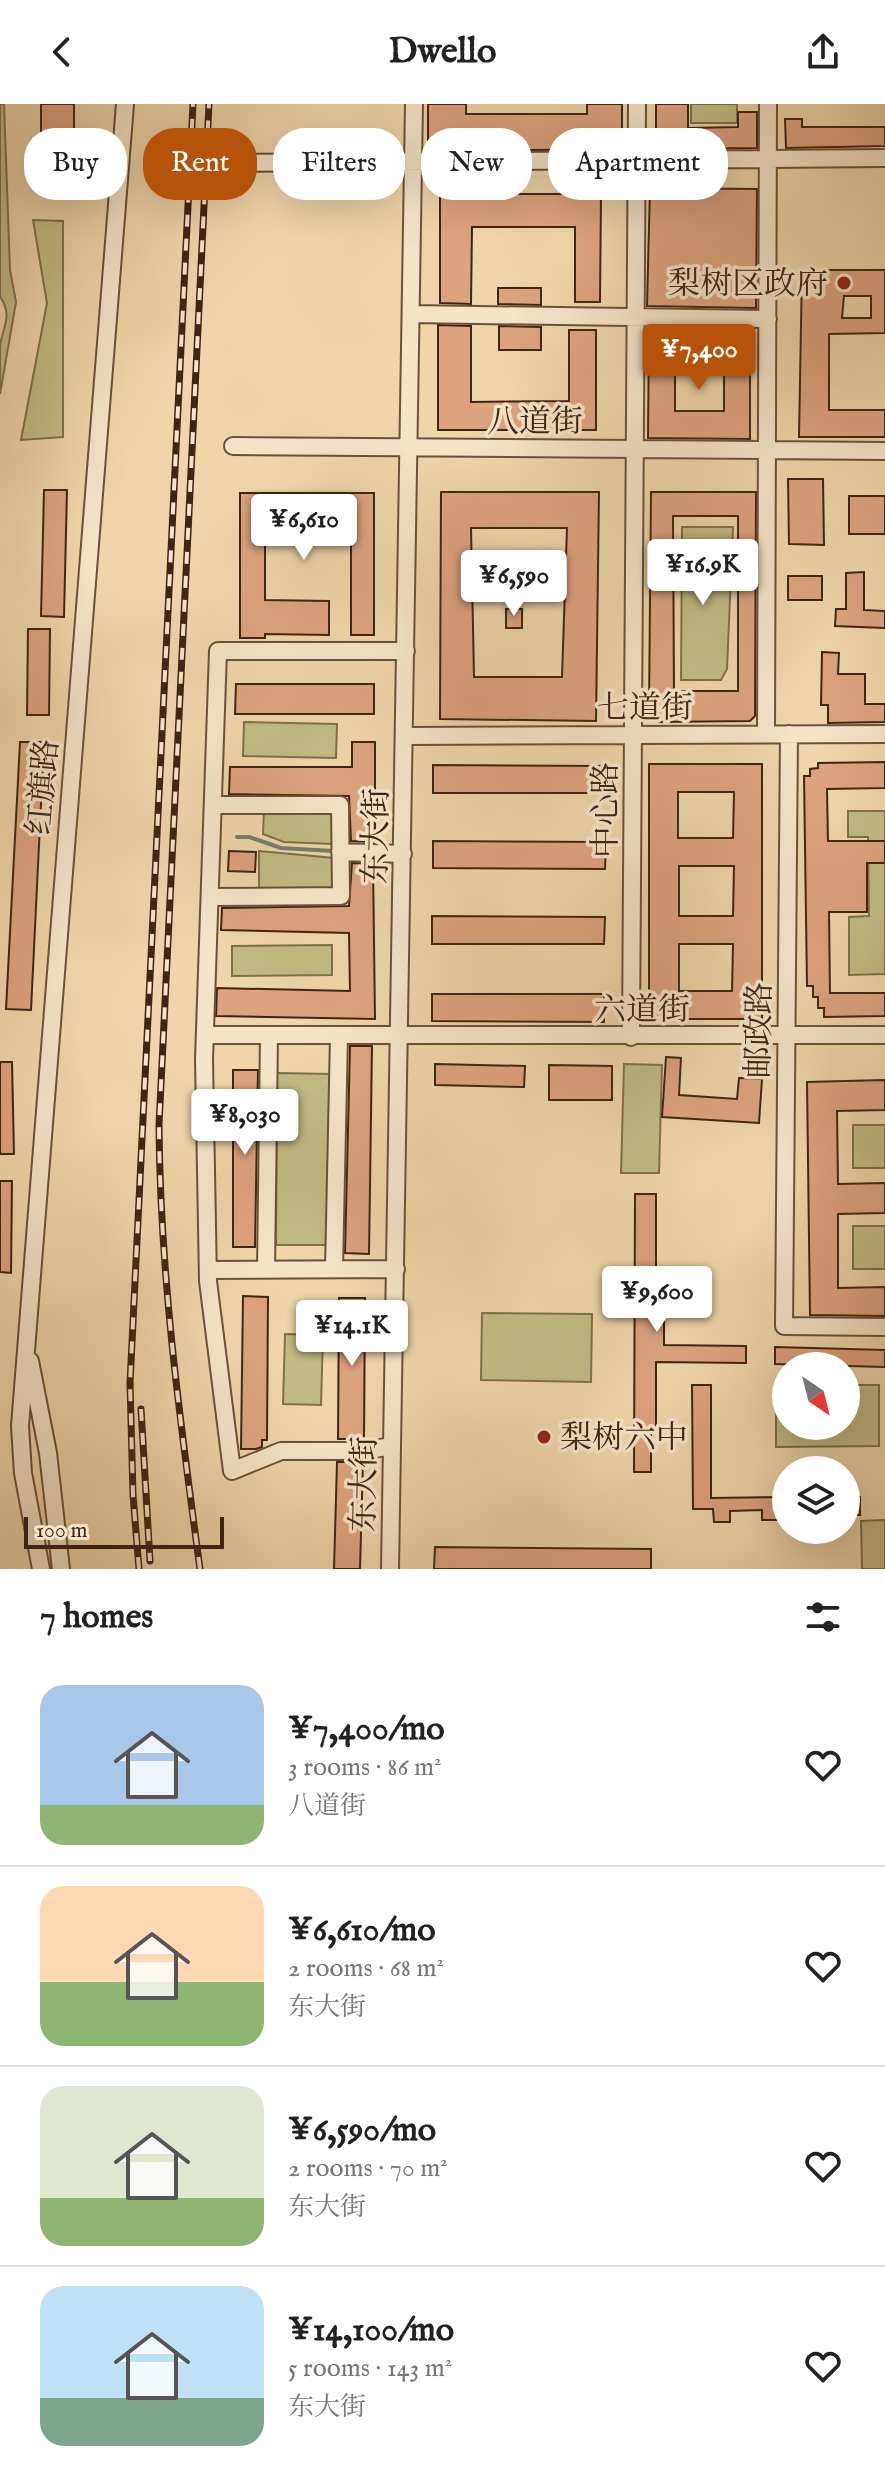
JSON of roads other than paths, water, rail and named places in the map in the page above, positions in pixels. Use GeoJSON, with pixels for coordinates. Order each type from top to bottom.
{"type":"FeatureCollection","features":[{"type":"Feature","properties":{"kind":"street","name":"红旗路"},"geometry":{"type":"LineString","coordinates":[[41,1569],[23,1473],[20,1426],[125,104]]}},
{"type":"Feature","properties":{"kind":"street","name":"东大街"},"geometry":{"type":"LineString","coordinates":[[390,1569],[414,104]]}},
{"type":"Feature","properties":{"kind":"street","name":"中心路"},"geometry":{"type":"LineString","coordinates":[[637,104],[637,128]]}},
{"type":"Feature","properties":{"kind":"street"},"geometry":{"type":"LineString","coordinates":[[766,734],[768,104]]}},
{"type":"Feature","properties":{"kind":"street"},"geometry":{"type":"LineString","coordinates":[[728,159],[885,158]]}},
{"type":"Feature","properties":{"kind":"street"},"geometry":{"type":"LineString","coordinates":[[257,163],[548,161]]}},
{"type":"Feature","properties":{"kind":"street","name":"中心路"},"geometry":{"type":"LineString","coordinates":[[631,1037],[636,200]]}},
{"type":"Feature","properties":{"kind":"street"},"geometry":{"type":"LineString","coordinates":[[411,314],[768,319]]}},
{"type":"Feature","properties":{"kind":"street","name":"八道街"},"geometry":{"type":"LineString","coordinates":[[233,446],[885,451]]}},
{"type":"Feature","properties":{"kind":"street"},"geometry":{"type":"LineString","coordinates":[[392,1446],[362,1451],[281,1451],[232,1471],[208,1270],[205,1035],[218,651],[406,651]]}},
{"type":"Feature","properties":{"kind":"street","name":"邮政路"},"geometry":{"type":"LineString","coordinates":[[789,734],[784,1326],[885,1327]]}},
{"type":"Feature","properties":{"kind":"street","name":"七道街"},"geometry":{"type":"LineString","coordinates":[[405,736],[885,734]]}},
{"type":"Feature","properties":{"kind":"street"},"geometry":{"type":"LineString","coordinates":[[210,897],[341,896],[340,805],[213,805]]}},
{"type":"Feature","properties":{"kind":"street"},"geometry":{"type":"LineString","coordinates":[[340,852],[403,854]]}},
{"type":"Feature","properties":{"kind":"street","name":"六道街"},"geometry":{"type":"LineString","coordinates":[[205,1035],[885,1035]]}},
{"type":"Feature","properties":{"kind":"street"},"geometry":{"type":"LineString","coordinates":[[266,1269],[269,1036]]}},
{"type":"Feature","properties":{"kind":"street"},"geometry":{"type":"LineString","coordinates":[[334,1269],[339,1036]]}},
{"type":"Feature","properties":{"kind":"street"},"geometry":{"type":"LineString","coordinates":[[208,1270],[396,1269]]}},
{"type":"Feature","properties":{"kind":"street"},"geometry":{"type":"LineString","coordinates":[[26,1342],[48,1453],[61,1569]]}},
{"type":"Feature","properties":{"kind":"waterway"},"geometry":{"type":"LineString","coordinates":[[237,837],[249,837],[281,848],[333,851]]}},
{"type":"Feature","properties":{"kind":"railway"},"geometry":{"type":"LineString","coordinates":[[139,1569],[133,1495],[130,1383],[193,104]]}},
{"type":"Feature","properties":{"kind":"railway"},"geometry":{"type":"LineString","coordinates":[[200,1569],[167,1292],[159,1125],[209,104]]}},
{"type":"Feature","properties":{"kind":"railway"},"geometry":{"type":"LineString","coordinates":[[141,1409],[150,1561]]}},
{"type":"Feature","properties":{"kind":"place","name":"梨树区政府"},"geometry":{"type":"Point","coordinates":[844,283]}},
{"type":"Feature","properties":{"kind":"place","name":"梨树六中"},"geometry":{"type":"Point","coordinates":[544,1437]}}]}
